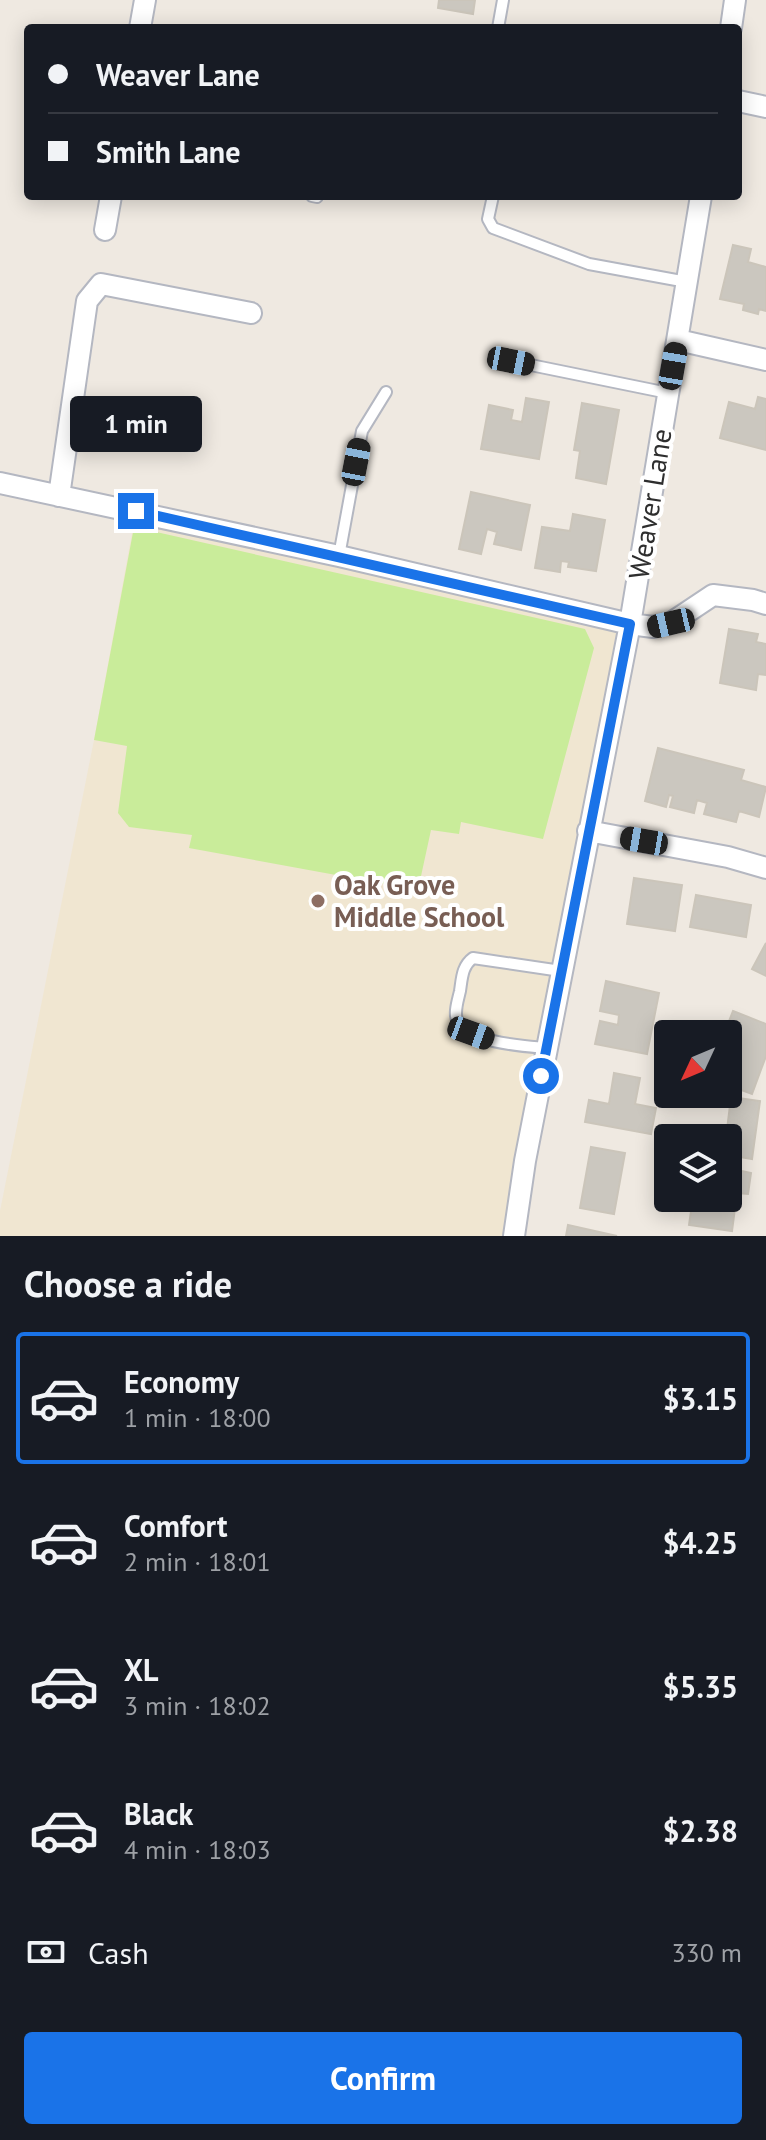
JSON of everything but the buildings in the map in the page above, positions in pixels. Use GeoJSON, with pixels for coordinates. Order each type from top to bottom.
{"type":"FeatureCollection","features":[{"type":"Feature","properties":{"kind":"street"},"geometry":{"type":"LineString","coordinates":[[141,24],[145,0]]}},
{"type":"Feature","properties":{"kind":"street"},"geometry":{"type":"LineString","coordinates":[[732,24],[735,0]]}},
{"type":"Feature","properties":{"kind":"street"},"geometry":{"type":"LineString","coordinates":[[742,102],[766,107]]}},
{"type":"Feature","properties":{"kind":"street"},"geometry":{"type":"LineString","coordinates":[[105,230],[110,200]]}},
{"type":"Feature","properties":{"kind":"street","name":"Weaver Lane"},"geometry":{"type":"LineString","coordinates":[[514,1236],[546,1048],[630,624],[700,200]]}},
{"type":"Feature","properties":{"kind":"street"},"geometry":{"type":"LineString","coordinates":[[59,496],[87,301],[101,284],[251,313]]}},
{"type":"Feature","properties":{"kind":"street"},"geometry":{"type":"LineString","coordinates":[[678,340],[766,360]]}},
{"type":"Feature","properties":{"kind":"street"},"geometry":{"type":"LineString","coordinates":[[0,483],[339,556],[630,624],[653,627],[671,623],[713,595],[766,604]]}},
{"type":"Feature","properties":{"kind":"street"},"geometry":{"type":"LineString","coordinates":[[588,831],[728,857],[766,868]]}},
{"type":"Feature","properties":{"kind":"lane"},"geometry":{"type":"LineString","coordinates":[[499,24],[503,0]]}},
{"type":"Feature","properties":{"kind":"lane"},"geometry":{"type":"LineString","coordinates":[[492,200],[488,219],[493,228],[589,264],[687,282]]}},
{"type":"Feature","properties":{"kind":"lane"},"geometry":{"type":"LineString","coordinates":[[511,361],[668,393]]}},
{"type":"Feature","properties":{"kind":"lane"},"geometry":{"type":"LineString","coordinates":[[339,556],[362,431],[386,392]]}},
{"type":"Feature","properties":{"kind":"lane"},"geometry":{"type":"LineString","coordinates":[[546,1048],[488,1039],[461,1026],[456,1020],[456,1011],[463,969],[473,958],[561,971]]}},
{"type":"Feature","properties":{"kind":"shaded area","name":"Oak Grove Middle School"},"geometry":{"type":"Polygon","coordinates":[[[136,511],[630,624],[514,1236],[0,1236],[0,1211],[94,740],[136,511]]]}},
{"type":"Feature","properties":{"kind":"green space"},"geometry":{"type":"Polygon","coordinates":[[[134,527],[585,629],[594,648],[543,839],[461,822],[459,834],[431,830],[418,890],[189,848],[192,835],[129,827],[118,813],[127,746],[94,740],[134,527]]]}},
{"type":"Feature","properties":{"kind":"place","name":"Oak Grove Middle School"},"geometry":{"type":"Point","coordinates":[318,901]}},
{"type":"Feature","properties":{"kind":"route"},"geometry":{"type":"LineString","coordinates":[[136,511],[630,624],[541,1076]]}}]}
